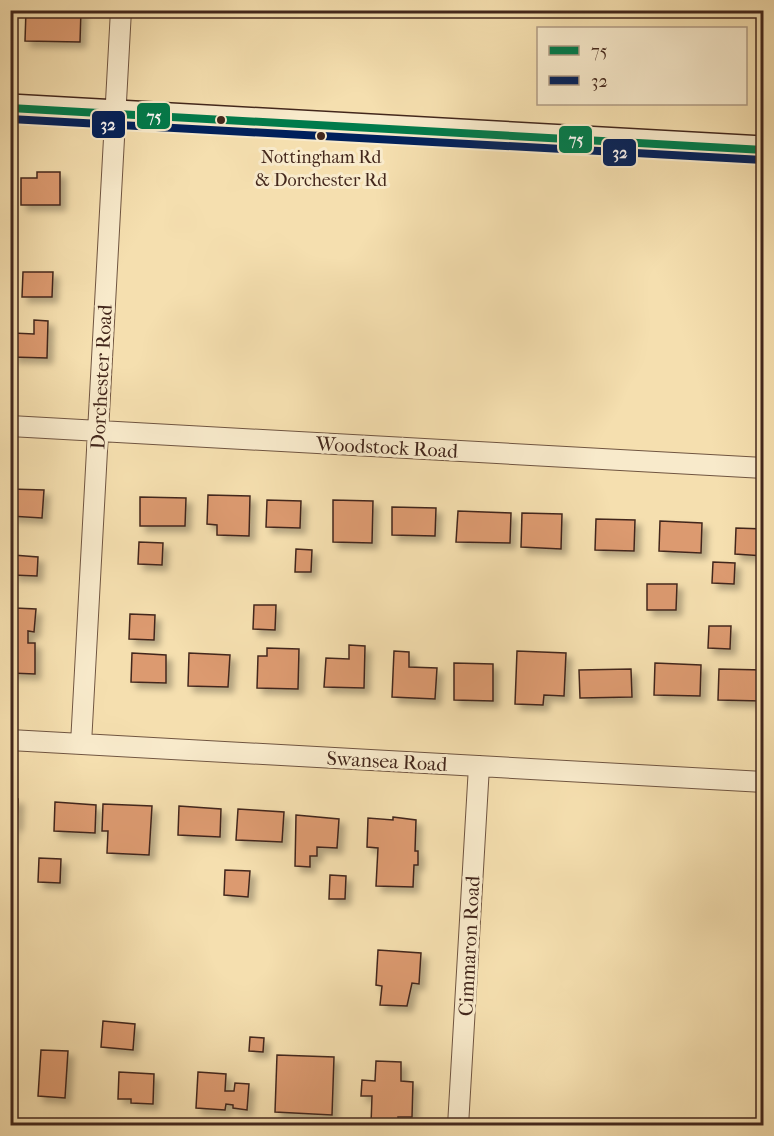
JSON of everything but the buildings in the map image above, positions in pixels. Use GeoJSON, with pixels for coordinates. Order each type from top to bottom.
{"type":"FeatureCollection","features":[{"type":"Feature","properties":{"kind":"street","name":"Dorchester Road"},"geometry":{"type":"LineString","coordinates":[[81,744],[121,10]]}},
{"type":"Feature","properties":{"kind":"street"},"geometry":{"type":"LineString","coordinates":[[10,108],[764,150]]}},
{"type":"Feature","properties":{"kind":"street","name":"Woodstock Road"},"geometry":{"type":"LineString","coordinates":[[10,426],[764,468]]}},
{"type":"Feature","properties":{"kind":"street","name":"Swansea Road"},"geometry":{"type":"LineString","coordinates":[[10,740],[764,782]]}},
{"type":"Feature","properties":{"kind":"street","name":"Cimmaron Road"},"geometry":{"type":"LineString","coordinates":[[458,1125],[480,766]]}},
{"type":"Feature","properties":{"kind":"transit line","name":"75"},"geometry":{"type":"LineString","coordinates":[[10,108],[764,150]]}},
{"type":"Feature","properties":{"kind":"transit line","name":"32"},"geometry":{"type":"LineString","coordinates":[[10,119],[763,160]]}},
{"type":"Feature","properties":{"kind":"place","name":"Nottingham Rd & Dorchester Rd"},"geometry":{"type":"Point","coordinates":[321,136]}}]}
